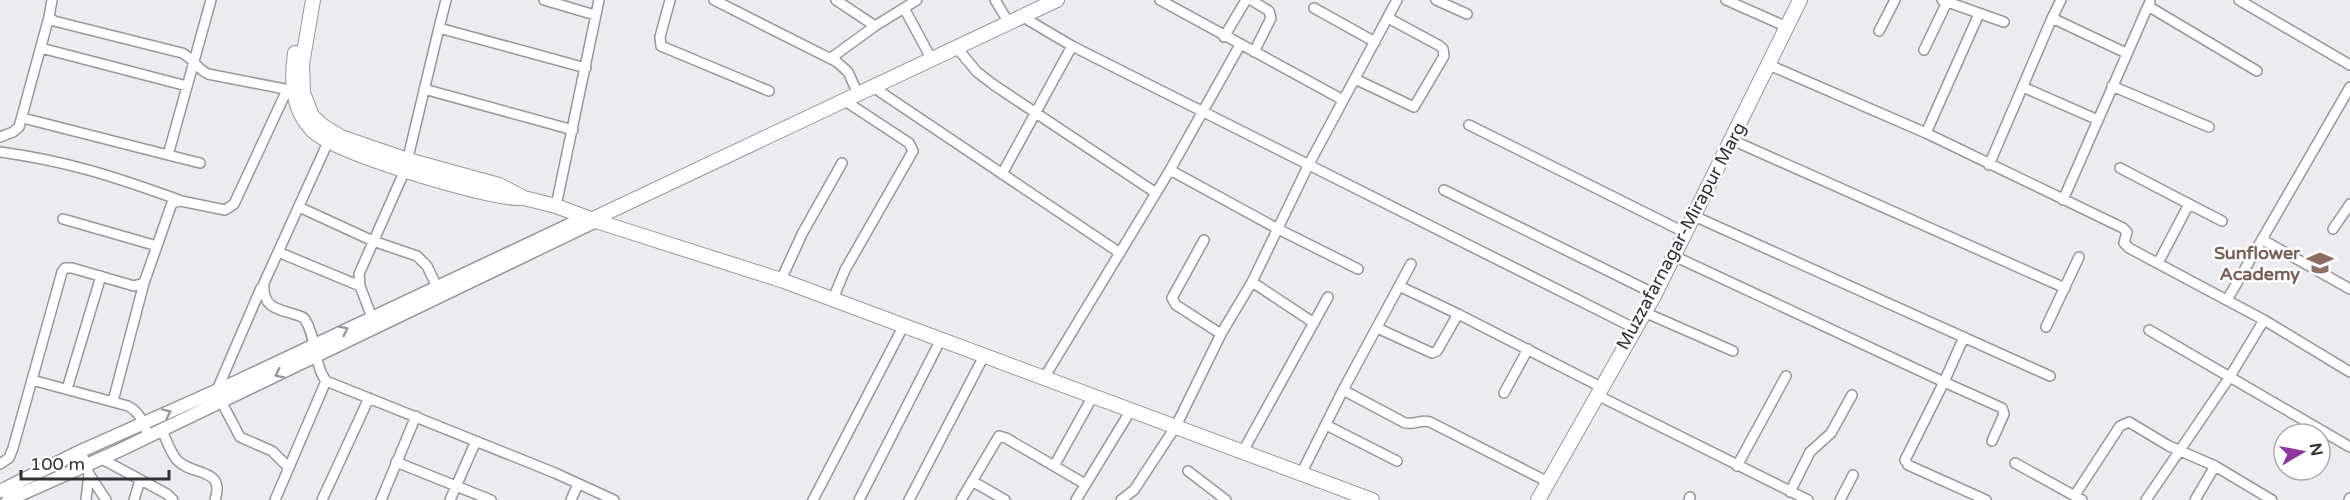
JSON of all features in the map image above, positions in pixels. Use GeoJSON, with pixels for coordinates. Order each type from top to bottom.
{"type":"FeatureCollection","features":[{"type":"Feature","properties":{"kind":"main road"},"geometry":{"type":"LineString","coordinates":[[304,0],[293,68],[294,91],[304,121],[328,142],[345,150],[407,165]]}},
{"type":"Feature","properties":{"kind":"main road"},"geometry":{"type":"LineString","coordinates":[[294,91],[302,64],[313,0]]}},
{"type":"Feature","properties":{"kind":"main road"},"geometry":{"type":"LineString","coordinates":[[591,220],[1057,0]]}},
{"type":"Feature","properties":{"kind":"main road","name":"Muzzafarnagar-Mirapur Marg"},"geometry":{"type":"LineString","coordinates":[[1538,500],[1655,294],[1800,0]]}},
{"type":"Feature","properties":{"kind":"main road"},"geometry":{"type":"LineString","coordinates":[[294,91],[312,116],[323,126],[341,137],[407,165],[491,195],[524,198],[556,206],[591,220],[781,280],[985,354],[1301,474],[1340,495],[1371,500]]}},
{"type":"Feature","properties":{"kind":"street"},"geometry":{"type":"LineString","coordinates":[[0,137],[19,127],[23,118],[52,0]]}},
{"type":"Feature","properties":{"kind":"street"},"geometry":{"type":"LineString","coordinates":[[168,154],[211,0]]}},
{"type":"Feature","properties":{"kind":"street"},"geometry":{"type":"LineString","coordinates":[[374,322],[360,286],[359,274],[407,165],[446,0]]}},
{"type":"Feature","properties":{"kind":"street"},"geometry":{"type":"LineString","coordinates":[[544,0],[595,15]]}},
{"type":"Feature","properties":{"kind":"street"},"geometry":{"type":"LineString","coordinates":[[556,206],[599,0]]}},
{"type":"Feature","properties":{"kind":"street"},"geometry":{"type":"LineString","coordinates":[[670,0],[660,37],[661,46],[769,91]]}},
{"type":"Feature","properties":{"kind":"street"},"geometry":{"type":"LineString","coordinates":[[714,0],[831,58],[848,72],[851,98],[909,143],[913,151],[845,270],[833,299]]}},
{"type":"Feature","properties":{"kind":"street"},"geometry":{"type":"LineString","coordinates":[[837,0],[875,26]]}},
{"type":"Feature","properties":{"kind":"street"},"geometry":{"type":"LineString","coordinates":[[831,58],[875,26],[917,0]]}},
{"type":"Feature","properties":{"kind":"street"},"geometry":{"type":"LineString","coordinates":[[995,0],[1010,23]]}},
{"type":"Feature","properties":{"kind":"street"},"geometry":{"type":"LineString","coordinates":[[1160,0],[1343,100]]}},
{"type":"Feature","properties":{"kind":"street"},"geometry":{"type":"LineString","coordinates":[[1224,37],[1246,0]]}},
{"type":"Feature","properties":{"kind":"street"},"geometry":{"type":"LineString","coordinates":[[1251,0],[1269,11],[1272,18],[1254,52]]}},
{"type":"Feature","properties":{"kind":"street"},"geometry":{"type":"LineString","coordinates":[[1123,499],[1134,490],[1176,426],[1221,334],[1252,282],[1309,164],[1397,0]]}},
{"type":"Feature","properties":{"kind":"street"},"geometry":{"type":"LineString","coordinates":[[1436,0],[1467,14]]}},
{"type":"Feature","properties":{"kind":"street"},"geometry":{"type":"LineString","coordinates":[[1726,0],[1787,27]]}},
{"type":"Feature","properties":{"kind":"street"},"geometry":{"type":"LineString","coordinates":[[1879,31],[1895,0]]}},
{"type":"Feature","properties":{"kind":"street"},"geometry":{"type":"LineString","coordinates":[[1989,165],[2061,0]]}},
{"type":"Feature","properties":{"kind":"street"},"geometry":{"type":"LineString","coordinates":[[1924,50],[1945,1],[2004,22]]}},
{"type":"Feature","properties":{"kind":"street"},"geometry":{"type":"LineString","coordinates":[[2244,1],[2350,65]]}},
{"type":"Feature","properties":{"kind":"street"},"geometry":{"type":"LineString","coordinates":[[2063,200],[2149,3],[2257,71]]}},
{"type":"Feature","properties":{"kind":"street"},"geometry":{"type":"LineString","coordinates":[[904,8],[932,60]]}},
{"type":"Feature","properties":{"kind":"street"},"geometry":{"type":"LineString","coordinates":[[1314,8],[1375,42]]}},
{"type":"Feature","properties":{"kind":"street"},"geometry":{"type":"LineString","coordinates":[[1926,133],[1980,14]]}},
{"type":"Feature","properties":{"kind":"street"},"geometry":{"type":"LineString","coordinates":[[0,152],[45,158],[80,166],[181,201],[225,210],[234,204],[294,91],[208,74],[182,53],[54,21],[49,17]]}},
{"type":"Feature","properties":{"kind":"street"},"geometry":{"type":"LineString","coordinates":[[1023,17],[1072,46],[1634,328]]}},
{"type":"Feature","properties":{"kind":"street"},"geometry":{"type":"LineString","coordinates":[[1355,79],[1414,107],[1443,56],[1443,49],[1440,46],[1388,18]]}},
{"type":"Feature","properties":{"kind":"street"},"geometry":{"type":"LineString","coordinates":[[2052,18],[2126,53]]}},
{"type":"Feature","properties":{"kind":"street"},"geometry":{"type":"LineString","coordinates":[[439,28],[586,68]]}},
{"type":"Feature","properties":{"kind":"street"},"geometry":{"type":"LineString","coordinates":[[1044,378],[1170,170],[1240,45]]}},
{"type":"Feature","properties":{"kind":"street"},"geometry":{"type":"LineString","coordinates":[[1002,174],[1072,46]]}},
{"type":"Feature","properties":{"kind":"street"},"geometry":{"type":"LineString","coordinates":[[41,48],[187,86]]}},
{"type":"Feature","properties":{"kind":"street"},"geometry":{"type":"LineString","coordinates":[[957,48],[986,79],[1156,193]]}},
{"type":"Feature","properties":{"kind":"street"},"geometry":{"type":"LineString","coordinates":[[1768,65],[1926,133],[2125,229],[2127,234],[2124,243],[2126,246],[2264,320],[2350,372]]}},
{"type":"Feature","properties":{"kind":"street"},"geometry":{"type":"LineString","coordinates":[[2112,86],[2209,127]]}},
{"type":"Feature","properties":{"kind":"street"},"geometry":{"type":"LineString","coordinates":[[873,87],[1120,253]]}},
{"type":"Feature","properties":{"kind":"street"},"geometry":{"type":"LineString","coordinates":[[2023,87],[2098,120]]}},
{"type":"Feature","properties":{"kind":"street"},"geometry":{"type":"LineString","coordinates":[[2227,300],[2350,87]]}},
{"type":"Feature","properties":{"kind":"street"},"geometry":{"type":"LineString","coordinates":[[424,89],[573,130]]}},
{"type":"Feature","properties":{"kind":"street"},"geometry":{"type":"LineString","coordinates":[[23,118],[200,163]]}},
{"type":"Feature","properties":{"kind":"street"},"geometry":{"type":"LineString","coordinates":[[1469,125],[1686,233]]}},
{"type":"Feature","properties":{"kind":"street"},"geometry":{"type":"LineString","coordinates":[[1732,140],[2064,288]]}},
{"type":"Feature","properties":{"kind":"street"},"geometry":{"type":"LineString","coordinates":[[0,491],[143,423],[219,396],[264,283],[328,142]]}},
{"type":"Feature","properties":{"kind":"street"},"geometry":{"type":"LineString","coordinates":[[781,280],[802,234],[842,163]]}},
{"type":"Feature","properties":{"kind":"street"},"geometry":{"type":"LineString","coordinates":[[2120,168],[2222,221]]}},
{"type":"Feature","properties":{"kind":"street"},"geometry":{"type":"LineString","coordinates":[[1170,170],[1278,229],[1358,269]]}},
{"type":"Feature","properties":{"kind":"street"},"geometry":{"type":"LineString","coordinates":[[1444,190],[1655,294]]}},
{"type":"Feature","properties":{"kind":"street"},"geometry":{"type":"LineString","coordinates":[[113,401],[144,283],[172,203],[181,201]]}},
{"type":"Feature","properties":{"kind":"street"},"geometry":{"type":"LineString","coordinates":[[2158,262],[2189,204]]}},
{"type":"Feature","properties":{"kind":"street"},"geometry":{"type":"LineString","coordinates":[[2333,229],[2350,204]]}},
{"type":"Feature","properties":{"kind":"street"},"geometry":{"type":"LineString","coordinates":[[299,207],[373,241],[417,256],[427,266],[440,292]]}},
{"type":"Feature","properties":{"kind":"street"},"geometry":{"type":"LineString","coordinates":[[1694,216],[2050,375]]}},
{"type":"Feature","properties":{"kind":"street"},"geometry":{"type":"LineString","coordinates":[[63,219],[157,246]]}},
{"type":"Feature","properties":{"kind":"street"},"geometry":{"type":"LineString","coordinates":[[8,500],[87,470],[100,458],[162,430],[219,396],[591,220]]}},
{"type":"Feature","properties":{"kind":"street"},"geometry":{"type":"LineString","coordinates":[[1204,240],[1172,298],[1176,305],[1221,334]]}},
{"type":"Feature","properties":{"kind":"street"},"geometry":{"type":"LineString","coordinates":[[2263,240],[2350,289]]}},
{"type":"Feature","properties":{"kind":"street"},"geometry":{"type":"LineString","coordinates":[[278,252],[360,286]]}},
{"type":"Feature","properties":{"kind":"street"},"geometry":{"type":"LineString","coordinates":[[1674,256],[2002,408],[2004,414],[1992,441]]}},
{"type":"Feature","properties":{"kind":"street"},"geometry":{"type":"LineString","coordinates":[[2046,327],[2079,257]]}},
{"type":"Feature","properties":{"kind":"street"},"geometry":{"type":"LineString","coordinates":[[1301,474],[1411,264]]}},
{"type":"Feature","properties":{"kind":"street"},"geometry":{"type":"LineString","coordinates":[[0,464],[9,458],[13,448],[65,268],[134,286],[144,283]]}},
{"type":"Feature","properties":{"kind":"street"},"geometry":{"type":"LineString","coordinates":[[67,389],[101,276]]}},
{"type":"Feature","properties":{"kind":"street"},"geometry":{"type":"LineString","coordinates":[[1252,282],[1314,323]]}},
{"type":"Feature","properties":{"kind":"street"},"geometry":{"type":"LineString","coordinates":[[264,283],[263,294],[267,302],[278,309],[304,318],[315,350],[319,371],[326,381],[578,483],[613,500]]}},
{"type":"Feature","properties":{"kind":"street"},"geometry":{"type":"LineString","coordinates":[[1399,286],[1528,349],[1599,391],[1737,466],[1808,500]]}},
{"type":"Feature","properties":{"kind":"street"},"geometry":{"type":"LineString","coordinates":[[1242,453],[1328,297]]}},
{"type":"Feature","properties":{"kind":"street"},"geometry":{"type":"LineString","coordinates":[[1644,312],[1733,351]]}},
{"type":"Feature","properties":{"kind":"street"},"geometry":{"type":"LineString","coordinates":[[1377,328],[1432,353],[1437,351],[1458,314]]}},
{"type":"Feature","properties":{"kind":"street"},"geometry":{"type":"LineString","coordinates":[[2146,500],[2229,378],[2264,320]]}},
{"type":"Feature","properties":{"kind":"street"},"geometry":{"type":"LineString","coordinates":[[813,500],[904,325]]}},
{"type":"Feature","properties":{"kind":"street"},"geometry":{"type":"LineString","coordinates":[[2149,330],[2350,447]]}},
{"type":"Feature","properties":{"kind":"street"},"geometry":{"type":"LineString","coordinates":[[1964,337],[1905,460],[1908,465],[1986,500]]}},
{"type":"Feature","properties":{"kind":"street"},"geometry":{"type":"LineString","coordinates":[[859,500],[941,339]]}},
{"type":"Feature","properties":{"kind":"street"},"geometry":{"type":"LineString","coordinates":[[1504,393],[1528,349]]}},
{"type":"Feature","properties":{"kind":"street"},"geometry":{"type":"LineString","coordinates":[[909,500],[985,354]]}},
{"type":"Feature","properties":{"kind":"street"},"geometry":{"type":"LineString","coordinates":[[1737,466],[1786,376]]}},
{"type":"Feature","properties":{"kind":"street"},"geometry":{"type":"LineString","coordinates":[[32,380],[135,409],[148,436]]}},
{"type":"Feature","properties":{"kind":"street"},"geometry":{"type":"LineString","coordinates":[[275,500],[326,381]]}},
{"type":"Feature","properties":{"kind":"street"},"geometry":{"type":"LineString","coordinates":[[1343,390],[1405,423],[1414,424],[1424,420],[1430,422],[1548,483]]}},
{"type":"Feature","properties":{"kind":"street"},"geometry":{"type":"LineString","coordinates":[[1791,492],[1810,452],[1831,434],[1852,395]]}},
{"type":"Feature","properties":{"kind":"street"},"geometry":{"type":"LineString","coordinates":[[219,396],[240,437],[272,451],[289,468]]}},
{"type":"Feature","properties":{"kind":"street"},"geometry":{"type":"LineString","coordinates":[[1054,466],[1093,396]]}},
{"type":"Feature","properties":{"kind":"street"},"geometry":{"type":"LineString","coordinates":[[322,500],[369,398]]}},
{"type":"Feature","properties":{"kind":"street"},"geometry":{"type":"LineString","coordinates":[[1076,500],[1131,410]]}},
{"type":"Feature","properties":{"kind":"street"},"geometry":{"type":"LineString","coordinates":[[381,500],[416,416]]}},
{"type":"Feature","properties":{"kind":"street"},"geometry":{"type":"LineString","coordinates":[[2015,463],[2078,497],[2122,424],[2129,422],[2169,446],[2215,466],[2272,500]]}},
{"type":"Feature","properties":{"kind":"street"},"geometry":{"type":"LineString","coordinates":[[1326,425],[1397,461]]}},
{"type":"Feature","properties":{"kind":"street"},"geometry":{"type":"LineString","coordinates":[[162,430],[177,460],[215,480],[218,493],[215,500]]}},
{"type":"Feature","properties":{"kind":"street"},"geometry":{"type":"LineString","coordinates":[[961,500],[999,436],[1085,484]]}},
{"type":"Feature","properties":{"kind":"street"},"geometry":{"type":"LineString","coordinates":[[450,500],[476,441]]}},
{"type":"Feature","properties":{"kind":"street"},"geometry":{"type":"LineString","coordinates":[[81,451],[87,470],[106,500]]}},
{"type":"Feature","properties":{"kind":"street"},"geometry":{"type":"LineString","coordinates":[[100,458],[173,500]]}},
{"type":"Feature","properties":{"kind":"street"},"geometry":{"type":"LineString","coordinates":[[396,462],[491,500]]}},
{"type":"Feature","properties":{"kind":"street"},"geometry":{"type":"LineString","coordinates":[[2195,500],[2215,466]]}},
{"type":"Feature","properties":{"kind":"street"},"geometry":{"type":"LineString","coordinates":[[86,500],[87,470]]}},
{"type":"Feature","properties":{"kind":"street"},"geometry":{"type":"LineString","coordinates":[[1188,471],[1226,500]]}},
{"type":"Feature","properties":{"kind":"street"},"geometry":{"type":"LineString","coordinates":[[1840,500],[1853,475]]}},
{"type":"Feature","properties":{"kind":"street"},"geometry":{"type":"LineString","coordinates":[[134,500],[141,480]]}},
{"type":"Feature","properties":{"kind":"street"},"geometry":{"type":"LineString","coordinates":[[972,481],[1005,500]]}},
{"type":"Feature","properties":{"kind":"street"},"geometry":{"type":"LineString","coordinates":[[571,500],[578,483]]}},
{"type":"Feature","properties":{"kind":"place","name":"Sunflower Academy"},"geometry":{"type":"Point","coordinates":[2320,263]}}]}
